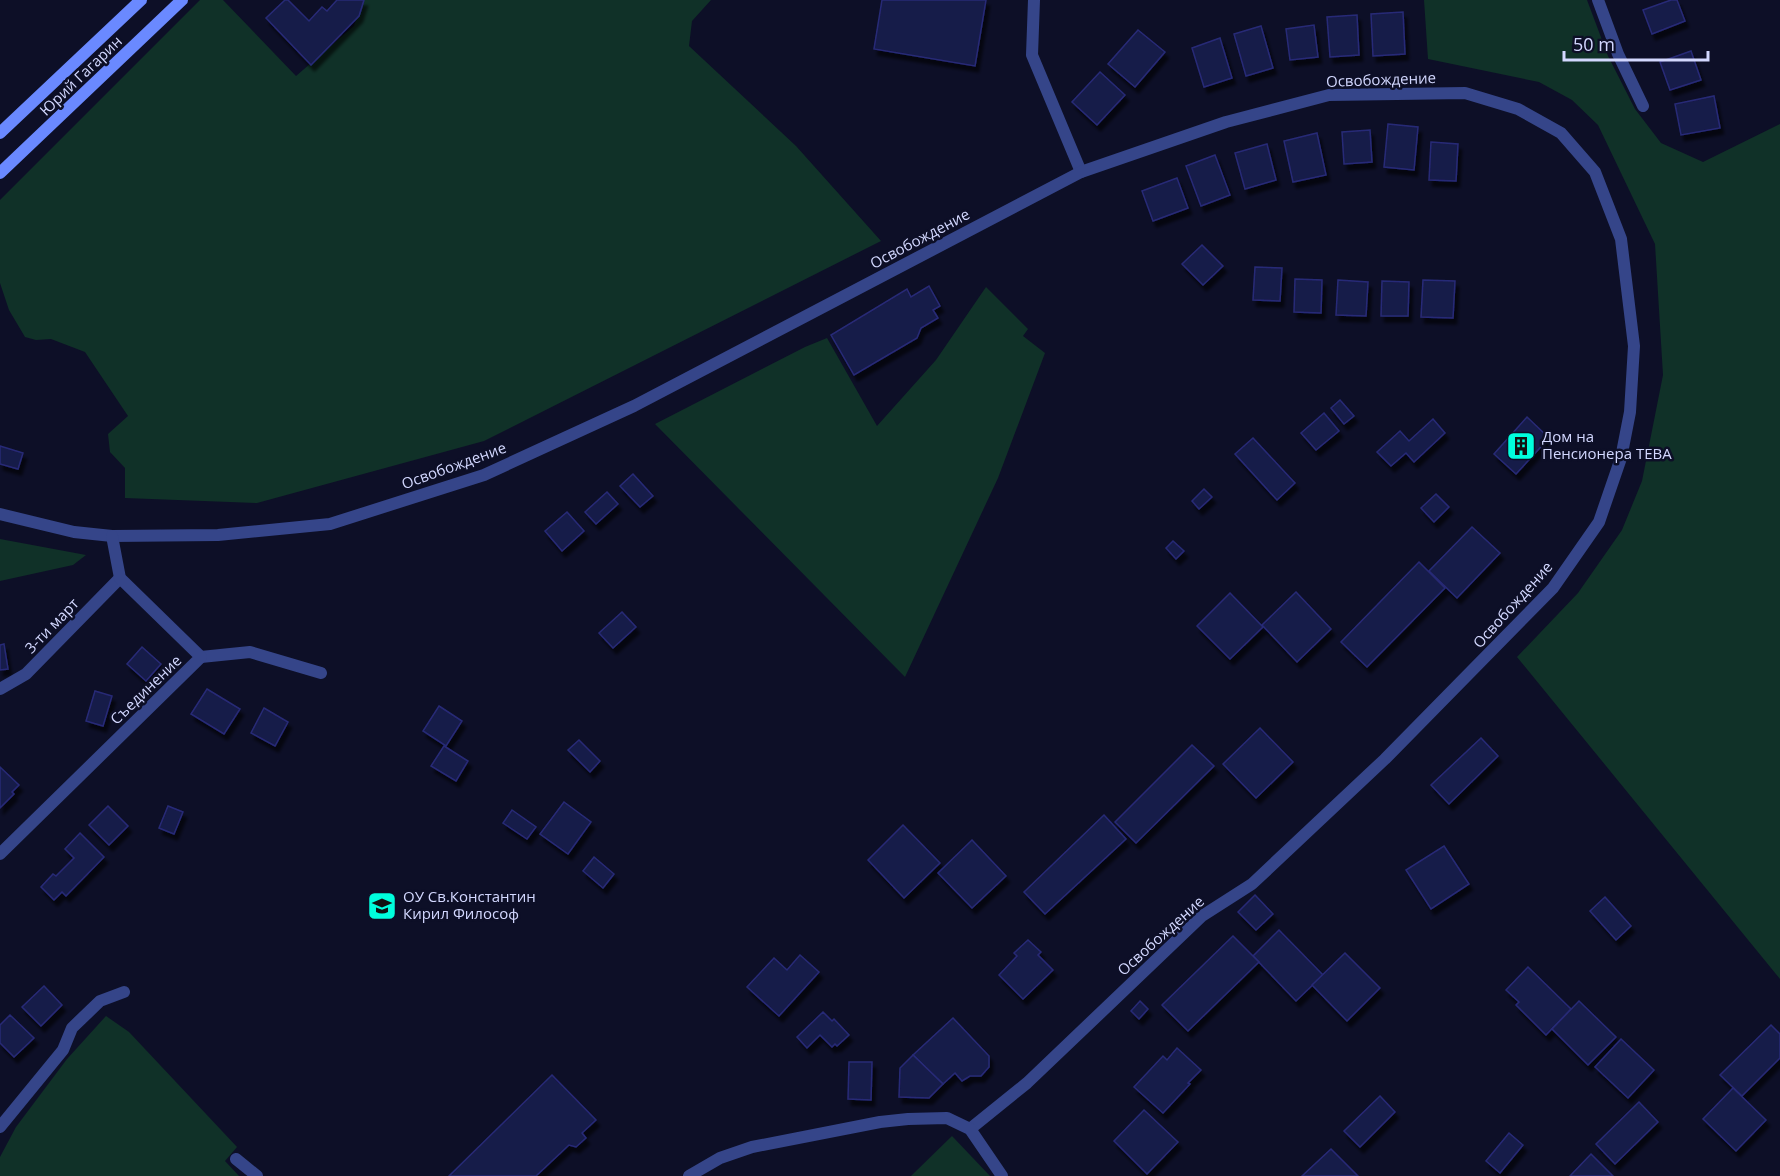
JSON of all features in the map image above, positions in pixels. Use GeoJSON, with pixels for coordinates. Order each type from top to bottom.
{"type":"FeatureCollection","features":[{"type":"Feature","properties":{"kind":"street","name":"Юрий Гагарин"},"geometry":{"type":"LineString","coordinates":[[0,133],[141,0]]}},
{"type":"Feature","properties":{"kind":"street","name":"Юрий Гагарин"},"geometry":{"type":"LineString","coordinates":[[0,173],[182,0]]}},
{"type":"Feature","properties":{"kind":"street"},"geometry":{"type":"LineString","coordinates":[[1034,0],[1032,55],[1081,172]]}},
{"type":"Feature","properties":{"kind":"street"},"geometry":{"type":"LineString","coordinates":[[1598,0],[1618,54],[1643,106]]}},
{"type":"Feature","properties":{"kind":"street","name":"Освобождение"},"geometry":{"type":"LineString","coordinates":[[0,514],[74,532],[112,536],[218,535],[330,524],[484,475],[634,406],[1081,172],[1226,122],[1329,95],[1465,93],[1518,110],[1561,133],[1595,172],[1621,239],[1634,346],[1630,412],[1621,458],[1599,522],[1553,588],[1393,751],[1252,884],[1202,916],[1027,1083],[970,1129]]}},
{"type":"Feature","properties":{"kind":"street"},"geometry":{"type":"LineString","coordinates":[[112,536],[120,578]]}},
{"type":"Feature","properties":{"kind":"street","name":"Съединение"},"geometry":{"type":"LineString","coordinates":[[0,854],[201,657],[120,578]]}},
{"type":"Feature","properties":{"kind":"street","name":"3-ти март"},"geometry":{"type":"LineString","coordinates":[[0,689],[26,674],[120,578]]}},
{"type":"Feature","properties":{"kind":"street"},"geometry":{"type":"LineString","coordinates":[[201,657],[250,652],[321,673]]}},
{"type":"Feature","properties":{"kind":"street"},"geometry":{"type":"LineString","coordinates":[[0,1127],[63,1050],[72,1028],[100,1001],[124,992]]}},
{"type":"Feature","properties":{"kind":"street"},"geometry":{"type":"LineString","coordinates":[[689,1176],[720,1158],[752,1148],[880,1122],[947,1118],[970,1129],[1002,1176]]}},
{"type":"Feature","properties":{"kind":"street"},"geometry":{"type":"LineString","coordinates":[[236,1159],[256,1176]]}},
{"type":"Feature","properties":{"kind":"green space"},"geometry":{"type":"Polygon","coordinates":[[[200,0],[223,0],[296,76],[354,26],[362,0],[711,0],[692,21],[689,46],[796,146],[881,241],[484,441],[257,503],[125,498],[125,468],[110,452],[108,434],[128,416],[85,352],[51,339],[36,340],[25,337],[9,310],[0,283],[0,200],[200,0]]]}},
{"type":"Feature","properties":{"kind":"green space"},"geometry":{"type":"Polygon","coordinates":[[[1424,0],[1587,0],[1608,56],[1635,109],[1661,143],[1703,162],[1780,124],[1780,979],[1517,657],[1578,593],[1622,530],[1642,481],[1663,375],[1655,244],[1598,125],[1572,100],[1539,82],[1428,59],[1424,0]]]}},
{"type":"Feature","properties":{"kind":"green space"},"geometry":{"type":"Polygon","coordinates":[[[986,287],[1028,329],[1023,336],[1045,353],[998,478],[905,677],[655,424],[827,338],[877,426],[936,360],[986,287]]]}},
{"type":"Feature","properties":{"kind":"green space"},"geometry":{"type":"Polygon","coordinates":[[[0,539],[86,555],[73,565],[0,581],[0,539]]]}},
{"type":"Feature","properties":{"kind":"green space"},"geometry":{"type":"Polygon","coordinates":[[[106,1016],[129,1032],[237,1147],[225,1161],[239,1176],[0,1176],[0,1157],[16,1127],[67,1059],[106,1016]]]}},
{"type":"Feature","properties":{"kind":"green space"},"geometry":{"type":"Polygon","coordinates":[[[952,1136],[990,1176],[911,1176],[952,1136]]]}},
{"type":"Feature","properties":{"kind":"building"},"geometry":{"type":"Polygon","coordinates":[[[285,0],[288,0],[309,21],[322,7],[327,11],[337,0],[364,0],[359,16],[311,65],[266,18],[285,0]]]}},
{"type":"Feature","properties":{"kind":"building"},"geometry":{"type":"Polygon","coordinates":[[[882,0],[986,0],[975,66],[874,49],[882,0]]]}},
{"type":"Feature","properties":{"kind":"building"},"geometry":{"type":"Polygon","coordinates":[[[1677,0],[1685,21],[1652,34],[1643,10],[1677,0]]]}},
{"type":"Feature","properties":{"kind":"building"},"geometry":{"type":"Polygon","coordinates":[[[1403,12],[1405,54],[1373,56],[1371,14],[1403,12]]]}},
{"type":"Feature","properties":{"kind":"building"},"geometry":{"type":"Polygon","coordinates":[[[1357,15],[1359,55],[1330,57],[1327,17],[1357,15]]]}},
{"type":"Feature","properties":{"kind":"building"},"geometry":{"type":"Polygon","coordinates":[[[1314,25],[1318,57],[1290,60],[1286,29],[1314,25]]]}},
{"type":"Feature","properties":{"kind":"building"},"geometry":{"type":"Polygon","coordinates":[[[1261,26],[1273,68],[1246,76],[1234,34],[1261,26]]]}},
{"type":"Feature","properties":{"kind":"building"},"geometry":{"type":"Polygon","coordinates":[[[1138,30],[1165,52],[1135,87],[1108,64],[1138,30]]]}},
{"type":"Feature","properties":{"kind":"building"},"geometry":{"type":"Polygon","coordinates":[[[1220,38],[1232,78],[1204,87],[1192,48],[1220,38]]]}},
{"type":"Feature","properties":{"kind":"building"},"geometry":{"type":"Polygon","coordinates":[[[1691,51],[1701,80],[1670,90],[1660,62],[1691,51]]]}},
{"type":"Feature","properties":{"kind":"building"},"geometry":{"type":"Polygon","coordinates":[[[1100,72],[1125,95],[1097,125],[1072,102],[1100,72]]]}},
{"type":"Feature","properties":{"kind":"building"},"geometry":{"type":"Polygon","coordinates":[[[1714,96],[1720,128],[1681,135],[1675,104],[1714,96]]]}},
{"type":"Feature","properties":{"kind":"building"},"geometry":{"type":"Polygon","coordinates":[[[1388,124],[1418,127],[1414,170],[1384,167],[1388,124]]]}},
{"type":"Feature","properties":{"kind":"building"},"geometry":{"type":"Polygon","coordinates":[[[1370,130],[1372,162],[1344,164],[1342,132],[1370,130]]]}},
{"type":"Feature","properties":{"kind":"building"},"geometry":{"type":"Polygon","coordinates":[[[1317,133],[1326,175],[1293,182],[1284,141],[1317,133]]]}},
{"type":"Feature","properties":{"kind":"building"},"geometry":{"type":"Polygon","coordinates":[[[1431,142],[1458,144],[1456,181],[1429,180],[1431,142]]]}},
{"type":"Feature","properties":{"kind":"building"},"geometry":{"type":"Polygon","coordinates":[[[1267,144],[1276,180],[1245,189],[1235,153],[1267,144]]]}},
{"type":"Feature","properties":{"kind":"building"},"geometry":{"type":"Polygon","coordinates":[[[1215,155],[1230,195],[1201,206],[1186,166],[1215,155]]]}},
{"type":"Feature","properties":{"kind":"building"},"geometry":{"type":"Polygon","coordinates":[[[1177,178],[1188,208],[1153,221],[1142,191],[1177,178]]]}},
{"type":"Feature","properties":{"kind":"building"},"geometry":{"type":"Polygon","coordinates":[[[1202,245],[1223,266],[1203,285],[1182,264],[1202,245]]]}},
{"type":"Feature","properties":{"kind":"building"},"geometry":{"type":"Polygon","coordinates":[[[1255,267],[1282,268],[1280,301],[1253,300],[1255,267]]]}},
{"type":"Feature","properties":{"kind":"building"},"geometry":{"type":"Polygon","coordinates":[[[1295,279],[1322,280],[1321,313],[1294,312],[1295,279]]]}},
{"type":"Feature","properties":{"kind":"building"},"geometry":{"type":"Polygon","coordinates":[[[1338,280],[1368,282],[1366,316],[1336,315],[1338,280]]]}},
{"type":"Feature","properties":{"kind":"building"},"geometry":{"type":"Polygon","coordinates":[[[1423,280],[1455,281],[1453,318],[1421,317],[1423,280]]]}},
{"type":"Feature","properties":{"kind":"building"},"geometry":{"type":"Polygon","coordinates":[[[1382,281],[1409,282],[1408,316],[1381,316],[1382,281]]]}},
{"type":"Feature","properties":{"kind":"building"},"geometry":{"type":"Polygon","coordinates":[[[929,286],[940,306],[933,310],[938,318],[921,328],[917,338],[854,375],[831,335],[907,289],[911,297],[929,286]]]}},
{"type":"Feature","properties":{"kind":"building"},"geometry":{"type":"Polygon","coordinates":[[[1340,400],[1354,416],[1344,424],[1331,408],[1340,400]]]}},
{"type":"Feature","properties":{"kind":"building"},"geometry":{"type":"Polygon","coordinates":[[[1324,413],[1339,431],[1316,450],[1301,433],[1324,413]]]}},
{"type":"Feature","properties":{"kind":"building","name":"Дом на Пенсионера ТЕВА"},"geometry":{"type":"Polygon","coordinates":[[[1527,417],[1549,438],[1516,474],[1494,454],[1527,417]]]}},
{"type":"Feature","properties":{"kind":"building"},"geometry":{"type":"Polygon","coordinates":[[[1433,419],[1445,433],[1414,462],[1406,453],[1391,466],[1377,452],[1400,431],[1409,441],[1433,419]]]}},
{"type":"Feature","properties":{"kind":"building"},"geometry":{"type":"Polygon","coordinates":[[[1253,438],[1295,483],[1277,500],[1235,454],[1253,438]]]}},
{"type":"Feature","properties":{"kind":"building"},"geometry":{"type":"Polygon","coordinates":[[[0,446],[23,453],[18,469],[0,464],[0,446]]]}},
{"type":"Feature","properties":{"kind":"building"},"geometry":{"type":"Polygon","coordinates":[[[633,474],[653,496],[640,507],[620,486],[633,474]]]}},
{"type":"Feature","properties":{"kind":"building"},"geometry":{"type":"Polygon","coordinates":[[[1204,489],[1212,497],[1199,509],[1192,501],[1204,489]]]}},
{"type":"Feature","properties":{"kind":"building"},"geometry":{"type":"Polygon","coordinates":[[[607,492],[618,504],[596,524],[585,512],[607,492]]]}},
{"type":"Feature","properties":{"kind":"building"},"geometry":{"type":"Polygon","coordinates":[[[1436,494],[1449,507],[1434,522],[1421,508],[1436,494]]]}},
{"type":"Feature","properties":{"kind":"building"},"geometry":{"type":"Polygon","coordinates":[[[567,512],[584,531],[562,551],[545,531],[567,512]]]}},
{"type":"Feature","properties":{"kind":"building"},"geometry":{"type":"Polygon","coordinates":[[[1472,527],[1500,553],[1457,598],[1429,571],[1472,527]]]}},
{"type":"Feature","properties":{"kind":"building"},"geometry":{"type":"Polygon","coordinates":[[[1173,541],[1184,551],[1176,559],[1166,548],[1173,541]]]}},
{"type":"Feature","properties":{"kind":"building"},"geometry":{"type":"Polygon","coordinates":[[[1419,562],[1445,588],[1367,667],[1341,642],[1419,562]]]}},
{"type":"Feature","properties":{"kind":"building"},"geometry":{"type":"Polygon","coordinates":[[[1296,592],[1331,629],[1297,662],[1262,625],[1296,592]]]}},
{"type":"Feature","properties":{"kind":"building"},"geometry":{"type":"Polygon","coordinates":[[[1230,593],[1263,627],[1230,659],[1197,626],[1230,593]]]}},
{"type":"Feature","properties":{"kind":"building"},"geometry":{"type":"Polygon","coordinates":[[[622,612],[636,627],[613,648],[599,633],[622,612]]]}},
{"type":"Feature","properties":{"kind":"building"},"geometry":{"type":"Polygon","coordinates":[[[4,644],[8,669],[0,670],[0,645],[4,644]]]}},
{"type":"Feature","properties":{"kind":"building"},"geometry":{"type":"Polygon","coordinates":[[[142,647],[161,664],[146,681],[127,664],[142,647]]]}},
{"type":"Feature","properties":{"kind":"building"},"geometry":{"type":"Polygon","coordinates":[[[207,689],[240,709],[224,734],[191,714],[207,689]]]}},
{"type":"Feature","properties":{"kind":"building"},"geometry":{"type":"Polygon","coordinates":[[[95,691],[112,696],[103,726],[86,721],[95,691]]]}},
{"type":"Feature","properties":{"kind":"building"},"geometry":{"type":"Polygon","coordinates":[[[439,706],[462,721],[446,746],[423,731],[439,706]]]}},
{"type":"Feature","properties":{"kind":"building"},"geometry":{"type":"Polygon","coordinates":[[[264,708],[288,722],[275,746],[251,733],[264,708]]]}},
{"type":"Feature","properties":{"kind":"building"},"geometry":{"type":"Polygon","coordinates":[[[1260,728],[1293,762],[1256,798],[1223,764],[1260,728]]]}},
{"type":"Feature","properties":{"kind":"building"},"geometry":{"type":"Polygon","coordinates":[[[1481,738],[1498,756],[1449,804],[1431,785],[1481,738]]]}},
{"type":"Feature","properties":{"kind":"building"},"geometry":{"type":"Polygon","coordinates":[[[579,740],[600,761],[590,772],[568,750],[579,740]]]}},
{"type":"Feature","properties":{"kind":"building"},"geometry":{"type":"Polygon","coordinates":[[[1192,745],[1214,766],[1136,843],[1115,822],[1192,745]]]}},
{"type":"Feature","properties":{"kind":"building"},"geometry":{"type":"Polygon","coordinates":[[[444,746],[468,761],[456,781],[431,766],[444,746]]]}},
{"type":"Feature","properties":{"kind":"building"},"geometry":{"type":"Polygon","coordinates":[[[0,767],[19,785],[12,792],[14,794],[0,808],[0,767]]]}},
{"type":"Feature","properties":{"kind":"building"},"geometry":{"type":"Polygon","coordinates":[[[564,802],[591,822],[568,854],[540,834],[564,802]]]}},
{"type":"Feature","properties":{"kind":"building"},"geometry":{"type":"Polygon","coordinates":[[[108,806],[128,826],[109,845],[89,825],[108,806]]]}},
{"type":"Feature","properties":{"kind":"building"},"geometry":{"type":"Polygon","coordinates":[[[168,806],[183,812],[174,834],[159,828],[168,806]]]}},
{"type":"Feature","properties":{"kind":"building"},"geometry":{"type":"Polygon","coordinates":[[[512,810],[536,827],[527,839],[503,823],[512,810]]]}},
{"type":"Feature","properties":{"kind":"building"},"geometry":{"type":"Polygon","coordinates":[[[1104,815],[1126,839],[1045,914],[1024,892],[1104,815]]]}},
{"type":"Feature","properties":{"kind":"building"},"geometry":{"type":"Polygon","coordinates":[[[903,825],[940,863],[904,898],[868,860],[903,825]]]}},
{"type":"Feature","properties":{"kind":"building"},"geometry":{"type":"Polygon","coordinates":[[[80,833],[104,857],[66,896],[62,892],[54,900],[41,887],[53,874],[56,876],[74,858],[65,849],[80,833]]]}},
{"type":"Feature","properties":{"kind":"building"},"geometry":{"type":"Polygon","coordinates":[[[972,840],[1006,876],[972,908],[938,873],[972,840]]]}},
{"type":"Feature","properties":{"kind":"building"},"geometry":{"type":"Polygon","coordinates":[[[1444,846],[1469,884],[1431,909],[1406,870],[1444,846]]]}},
{"type":"Feature","properties":{"kind":"building"},"geometry":{"type":"Polygon","coordinates":[[[594,857],[614,874],[603,888],[583,871],[594,857]]]}},
{"type":"Feature","properties":{"kind":"building"},"geometry":{"type":"Polygon","coordinates":[[[1255,895],[1273,914],[1256,930],[1238,912],[1255,895]]]}},
{"type":"Feature","properties":{"kind":"building"},"geometry":{"type":"Polygon","coordinates":[[[1605,897],[1631,926],[1616,940],[1590,911],[1605,897]]]}},
{"type":"Feature","properties":{"kind":"building"},"geometry":{"type":"Polygon","coordinates":[[[1279,930],[1323,975],[1296,1001],[1253,956],[1279,930]]]}},
{"type":"Feature","properties":{"kind":"building"},"geometry":{"type":"Polygon","coordinates":[[[1233,936],[1259,962],[1188,1031],[1162,1005],[1233,936]]]}},
{"type":"Feature","properties":{"kind":"building"},"geometry":{"type":"Polygon","coordinates":[[[1028,940],[1041,952],[1038,955],[1053,970],[1023,999],[999,975],[1017,956],[1014,953],[1028,940]]]}},
{"type":"Feature","properties":{"kind":"building"},"geometry":{"type":"Polygon","coordinates":[[[1345,953],[1380,988],[1347,1021],[1312,985],[1345,953]]]}},
{"type":"Feature","properties":{"kind":"building"},"geometry":{"type":"Polygon","coordinates":[[[800,955],[819,972],[779,1016],[747,987],[774,958],[787,970],[800,955]]]}},
{"type":"Feature","properties":{"kind":"building"},"geometry":{"type":"Polygon","coordinates":[[[1528,967],[1571,1009],[1546,1035],[1516,1005],[1519,1002],[1506,990],[1528,967]]]}},
{"type":"Feature","properties":{"kind":"building"},"geometry":{"type":"Polygon","coordinates":[[[44,986],[62,1005],[41,1026],[22,1007],[44,986]]]}},
{"type":"Feature","properties":{"kind":"building"},"geometry":{"type":"Polygon","coordinates":[[[1140,1001],[1148,1009],[1139,1019],[1131,1011],[1140,1001]]]}},
{"type":"Feature","properties":{"kind":"building"},"geometry":{"type":"Polygon","coordinates":[[[1579,1001],[1616,1037],[1588,1065],[1552,1029],[1579,1001]]]}},
{"type":"Feature","properties":{"kind":"building"},"geometry":{"type":"Polygon","coordinates":[[[823,1012],[832,1021],[834,1019],[849,1035],[837,1046],[835,1044],[832,1047],[820,1035],[807,1048],[797,1037],[823,1012]]]}},
{"type":"Feature","properties":{"kind":"building"},"geometry":{"type":"Polygon","coordinates":[[[10,1015],[34,1038],[14,1057],[0,1043],[0,1025],[10,1015]]]}},
{"type":"Feature","properties":{"kind":"building"},"geometry":{"type":"Polygon","coordinates":[[[953,1018],[989,1056],[989,1067],[981,1076],[970,1076],[962,1081],[955,1073],[943,1084],[913,1055],[953,1018]]]}},
{"type":"Feature","properties":{"kind":"building"},"geometry":{"type":"Polygon","coordinates":[[[1771,1025],[1780,1034],[1780,1058],[1742,1096],[1720,1075],[1771,1025]]]}},
{"type":"Feature","properties":{"kind":"building"},"geometry":{"type":"Polygon","coordinates":[[[1621,1039],[1654,1070],[1628,1098],[1595,1067],[1621,1039]]]}},
{"type":"Feature","properties":{"kind":"building"},"geometry":{"type":"Polygon","coordinates":[[[1177,1048],[1201,1070],[1163,1113],[1134,1087],[1163,1056],[1167,1060],[1177,1048]]]}},
{"type":"Feature","properties":{"kind":"building"},"geometry":{"type":"Polygon","coordinates":[[[913,1055],[943,1084],[929,1098],[899,1097],[900,1068],[913,1055]]]}},
{"type":"Feature","properties":{"kind":"building"},"geometry":{"type":"Polygon","coordinates":[[[849,1062],[872,1062],[871,1100],[848,1099],[849,1062]]]}},
{"type":"Feature","properties":{"kind":"building"},"geometry":{"type":"Polygon","coordinates":[[[552,1075],[596,1120],[582,1133],[586,1138],[576,1147],[569,1145],[536,1176],[449,1176],[552,1075]]]}},
{"type":"Feature","properties":{"kind":"building"},"geometry":{"type":"Polygon","coordinates":[[[1733,1088],[1766,1120],[1736,1151],[1703,1119],[1733,1088]]]}},
{"type":"Feature","properties":{"kind":"building"},"geometry":{"type":"Polygon","coordinates":[[[1380,1096],[1395,1112],[1360,1147],[1344,1131],[1380,1096]]]}},
{"type":"Feature","properties":{"kind":"building"},"geometry":{"type":"Polygon","coordinates":[[[1639,1102],[1658,1122],[1615,1164],[1596,1144],[1639,1102]]]}},
{"type":"Feature","properties":{"kind":"building"},"geometry":{"type":"Polygon","coordinates":[[[1144,1110],[1178,1142],[1147,1174],[1114,1141],[1144,1110]]]}},
{"type":"Feature","properties":{"kind":"building"},"geometry":{"type":"Polygon","coordinates":[[[1509,1133],[1523,1145],[1500,1173],[1486,1161],[1509,1133]]]}},
{"type":"Feature","properties":{"kind":"building"},"geometry":{"type":"Polygon","coordinates":[[[1331,1149],[1358,1176],[1302,1176],[1331,1149]]]}},
{"type":"Feature","properties":{"kind":"building"},"geometry":{"type":"Polygon","coordinates":[[[1591,1154],[1613,1176],[1570,1176],[1591,1154]]]}},
{"type":"Feature","properties":{"kind":"place","name":"Дом на Пенсионера ТЕВА"},"geometry":{"type":"Point","coordinates":[1521,446]}},
{"type":"Feature","properties":{"kind":"place","name":"ОУ Св.Константин Кирил Философ"},"geometry":{"type":"Point","coordinates":[382,906]}}]}
